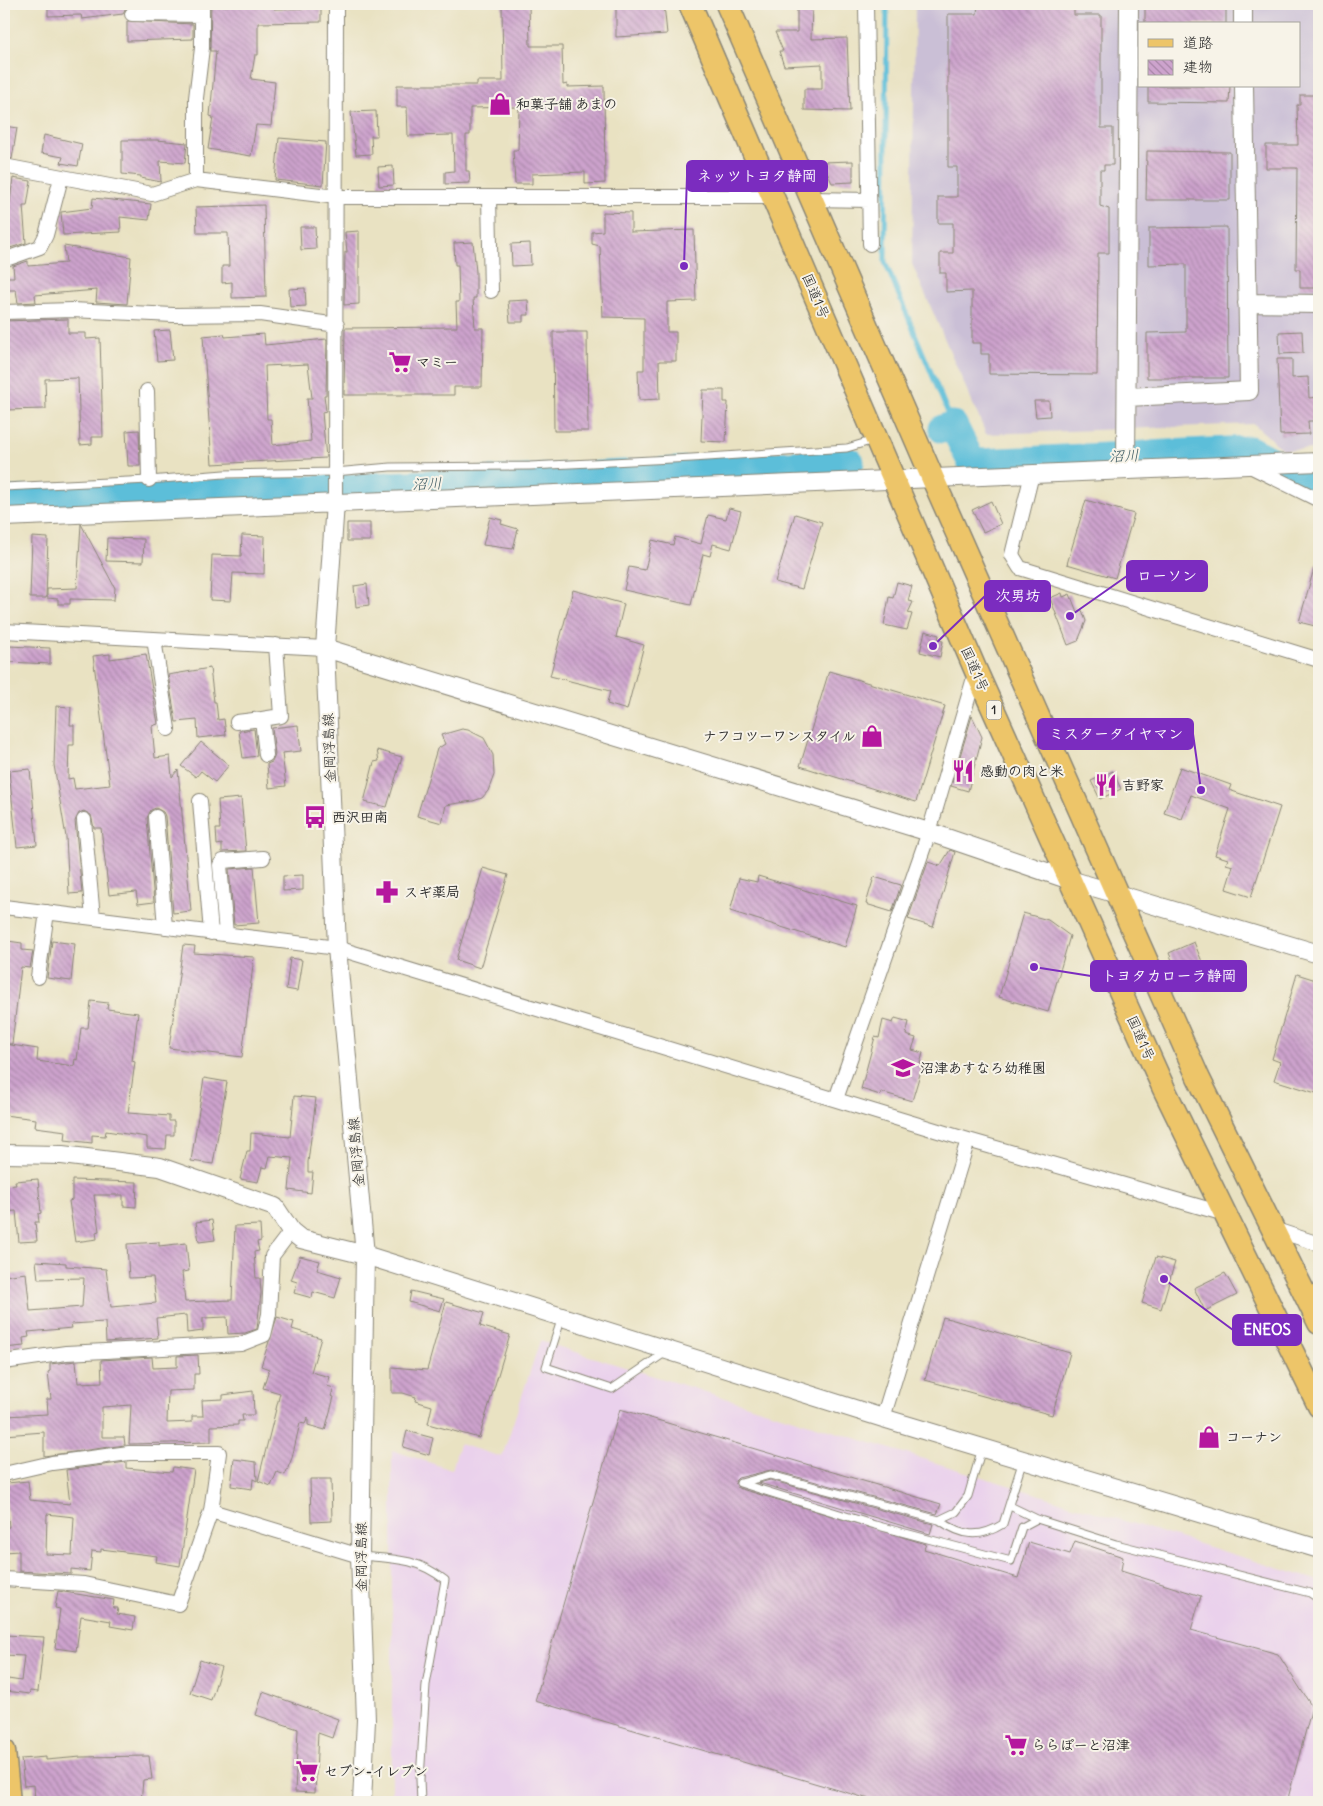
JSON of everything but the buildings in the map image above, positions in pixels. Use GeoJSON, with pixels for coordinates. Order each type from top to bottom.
{"type":"FeatureCollection","features":[{"type":"Feature","properties":{"kind":"main road","name":"国道1号"},"geometry":{"type":"LineString","coordinates":[[690,4],[976,671],[1164,1090],[1319,1406]]}},
{"type":"Feature","properties":{"kind":"main road"},"geometry":{"type":"LineString","coordinates":[[728,4],[933,478],[1198,1078],[1319,1323]]}},
{"type":"Feature","properties":{"kind":"main road"},"geometry":{"type":"LineString","coordinates":[[4,1751],[9,1802]]}},
{"type":"Feature","properties":{"kind":"street"},"geometry":{"type":"LineString","coordinates":[[335,503],[336,4]]}},
{"type":"Feature","properties":{"kind":"street"},"geometry":{"type":"LineString","coordinates":[[866,4],[870,244]]}},
{"type":"Feature","properties":{"kind":"street"},"geometry":{"type":"LineString","coordinates":[[1126,470],[1129,4]]}},
{"type":"Feature","properties":{"kind":"street"},"geometry":{"type":"LineString","coordinates":[[1243,4],[1243,22]]}},
{"type":"Feature","properties":{"kind":"street"},"geometry":{"type":"LineString","coordinates":[[132,14],[202,9],[202,48],[196,98],[196,180]]}},
{"type":"Feature","properties":{"kind":"street"},"geometry":{"type":"LineString","coordinates":[[1126,396],[1249,391],[1244,88]]}},
{"type":"Feature","properties":{"kind":"street"},"geometry":{"type":"LineString","coordinates":[[4,166],[152,194],[196,180],[337,197],[774,197]]}},
{"type":"Feature","properties":{"kind":"street"},"geometry":{"type":"LineString","coordinates":[[9,258],[40,247],[46,235],[62,178]]}},
{"type":"Feature","properties":{"kind":"street"},"geometry":{"type":"LineString","coordinates":[[489,197],[491,291]]}},
{"type":"Feature","properties":{"kind":"street"},"geometry":{"type":"LineString","coordinates":[[812,199],[869,200]]}},
{"type":"Feature","properties":{"kind":"street"},"geometry":{"type":"LineString","coordinates":[[1247,303],[1319,304]]}},
{"type":"Feature","properties":{"kind":"street"},"geometry":{"type":"LineString","coordinates":[[4,312],[72,310],[173,315],[260,314],[336,325]]}},
{"type":"Feature","properties":{"kind":"street"},"geometry":{"type":"LineString","coordinates":[[147,391],[149,480]]}},
{"type":"Feature","properties":{"kind":"street"},"geometry":{"type":"LineString","coordinates":[[4,517],[1306,462],[1319,470]]}},
{"type":"Feature","properties":{"kind":"street"},"geometry":{"type":"LineString","coordinates":[[1252,464],[1319,500]]}},
{"type":"Feature","properties":{"kind":"street"},"geometry":{"type":"LineString","coordinates":[[1032,474],[1012,554],[1020,568],[1319,660]]}},
{"type":"Feature","properties":{"kind":"street","name":"金岡浮島線"},"geometry":{"type":"LineString","coordinates":[[335,503],[325,648],[337,948],[365,1255],[360,1556],[366,1720],[362,1802]]}},
{"type":"Feature","properties":{"kind":"street"},"geometry":{"type":"LineString","coordinates":[[4,631],[325,648],[929,832],[1070,880],[1319,954]]}},
{"type":"Feature","properties":{"kind":"street"},"geometry":{"type":"LineString","coordinates":[[154,639],[168,729]]}},
{"type":"Feature","properties":{"kind":"street"},"geometry":{"type":"LineString","coordinates":[[237,722],[281,716],[276,645]]}},
{"type":"Feature","properties":{"kind":"street"},"geometry":{"type":"LineString","coordinates":[[836,1099],[929,832],[976,671]]}},
{"type":"Feature","properties":{"kind":"street"},"geometry":{"type":"LineString","coordinates":[[262,719],[266,755]]}},
{"type":"Feature","properties":{"kind":"street"},"geometry":{"type":"LineString","coordinates":[[200,801],[211,933]]}},
{"type":"Feature","properties":{"kind":"street"},"geometry":{"type":"LineString","coordinates":[[156,817],[165,927]]}},
{"type":"Feature","properties":{"kind":"street"},"geometry":{"type":"LineString","coordinates":[[84,820],[93,918]]}},
{"type":"Feature","properties":{"kind":"street"},"geometry":{"type":"LineString","coordinates":[[226,934],[220,865],[223,861],[263,858]]}},
{"type":"Feature","properties":{"kind":"street"},"geometry":{"type":"LineString","coordinates":[[4,907],[337,948],[968,1140],[1225,1214]]}},
{"type":"Feature","properties":{"kind":"street"},"geometry":{"type":"LineString","coordinates":[[38,977],[47,912]]}},
{"type":"Feature","properties":{"kind":"street"},"geometry":{"type":"LineString","coordinates":[[883,1418],[968,1140]]}},
{"type":"Feature","properties":{"kind":"street"},"geometry":{"type":"LineString","coordinates":[[4,1154],[62,1155],[160,1167],[275,1207],[291,1231],[301,1239],[365,1255],[883,1418],[1319,1549]]}},
{"type":"Feature","properties":{"kind":"street"},"geometry":{"type":"LineString","coordinates":[[1272,1229],[1319,1244]]}},
{"type":"Feature","properties":{"kind":"street"},"geometry":{"type":"LineString","coordinates":[[4,1362],[66,1354],[241,1344],[264,1335],[269,1314],[272,1256],[291,1231]]}},
{"type":"Feature","properties":{"kind":"street"},"geometry":{"type":"LineString","coordinates":[[4,1474],[52,1463],[129,1453],[219,1453],[211,1511],[178,1604],[84,1584],[4,1579]]}},
{"type":"Feature","properties":{"kind":"street"},"geometry":{"type":"LineString","coordinates":[[211,1511],[360,1556]]}},
{"type":"Feature","properties":{"kind":"lane"},"geometry":{"type":"LineString","coordinates":[[4,487],[149,480],[224,474],[335,472],[390,467],[530,466],[692,458],[847,448],[876,439]]}},
{"type":"Feature","properties":{"kind":"lane"},"geometry":{"type":"LineString","coordinates":[[562,1317],[546,1367],[612,1388],[668,1350]]}},
{"type":"Feature","properties":{"kind":"lane"},"geometry":{"type":"LineString","coordinates":[[939,1520],[956,1512],[968,1496],[982,1447]]}},
{"type":"Feature","properties":{"kind":"lane"},"geometry":{"type":"LineString","coordinates":[[1024,1459],[1003,1524],[988,1533],[974,1534],[953,1530],[939,1520],[770,1475],[740,1483],[875,1525],[1011,1561],[1022,1527],[1037,1519]]}},
{"type":"Feature","properties":{"kind":"lane"},"geometry":{"type":"LineString","coordinates":[[1010,1506],[1037,1519],[1116,1544],[1310,1594],[1319,1598]]}},
{"type":"Feature","properties":{"kind":"lane"},"geometry":{"type":"LineString","coordinates":[[360,1556],[401,1560],[428,1567],[446,1580],[426,1685],[420,1779],[421,1802]]}},
{"type":"Feature","properties":{"kind":"shaded area"},"geometry":{"type":"Polygon","coordinates":[[[915,4],[1319,4],[1319,449],[1283,450],[1254,424],[986,434],[912,264],[915,4]]]}},
{"type":"Feature","properties":{"kind":"shaded area","name":"ららぽーと沼津"},"geometry":{"type":"Polygon","coordinates":[[[540,1341],[1319,1581],[1319,1802],[392,1802],[392,1450],[452,1470],[459,1444],[502,1457],[540,1341]]]}},
{"type":"Feature","properties":{"kind":"waterway"},"geometry":{"type":"LineString","coordinates":[[887,4],[885,262],[953,425]]}},
{"type":"Feature","properties":{"kind":"waterway","name":"沼川"},"geometry":{"type":"LineString","coordinates":[[943,429],[953,425],[971,461],[979,463],[1250,450],[1319,486]]}},
{"type":"Feature","properties":{"kind":"waterway","name":"沼川"},"geometry":{"type":"LineString","coordinates":[[4,501],[354,488],[850,462]]}},
{"type":"Feature","properties":{"kind":"place","name":"和菓子舗 あまの"},"geometry":{"type":"Point","coordinates":[500,104]}},
{"type":"Feature","properties":{"kind":"place","name":"ネッツトヨタ静岡"},"geometry":{"type":"Point","coordinates":[684,266]}},
{"type":"Feature","properties":{"kind":"place","name":"マミー"},"geometry":{"type":"Point","coordinates":[400,362]}},
{"type":"Feature","properties":{"kind":"place","name":"ローソン"},"geometry":{"type":"Point","coordinates":[1070,616]}},
{"type":"Feature","properties":{"kind":"place","name":"次男坊"},"geometry":{"type":"Point","coordinates":[933,646]}},
{"type":"Feature","properties":{"kind":"place","name":"ナフコツーワンスタイル"},"geometry":{"type":"Point","coordinates":[872,736]}},
{"type":"Feature","properties":{"kind":"place","name":"感動の肉と米"},"geometry":{"type":"Point","coordinates":[963,771]}},
{"type":"Feature","properties":{"kind":"place","name":"吉野家"},"geometry":{"type":"Point","coordinates":[1106,785]}},
{"type":"Feature","properties":{"kind":"place","name":"ミスタータイヤマン"},"geometry":{"type":"Point","coordinates":[1201,790]}},
{"type":"Feature","properties":{"kind":"place","name":"西沢田南"},"geometry":{"type":"Point","coordinates":[315,817]}},
{"type":"Feature","properties":{"kind":"place","name":"スギ薬局"},"geometry":{"type":"Point","coordinates":[387,892]}},
{"type":"Feature","properties":{"kind":"place","name":"トヨタカローラ静岡"},"geometry":{"type":"Point","coordinates":[1034,967]}},
{"type":"Feature","properties":{"kind":"place","name":"沼津あすなろ幼稚園"},"geometry":{"type":"Point","coordinates":[903,1068]}},
{"type":"Feature","properties":{"kind":"place","name":"ENEOS"},"geometry":{"type":"Point","coordinates":[1164,1279]}},
{"type":"Feature","properties":{"kind":"place","name":"コーナン"},"geometry":{"type":"Point","coordinates":[1209,1437]}},
{"type":"Feature","properties":{"kind":"place","name":"ららぽーと沼津"},"geometry":{"type":"Point","coordinates":[1016,1745]}},
{"type":"Feature","properties":{"kind":"place","name":"セブン-イレブン"},"geometry":{"type":"Point","coordinates":[307,1771]}}]}
